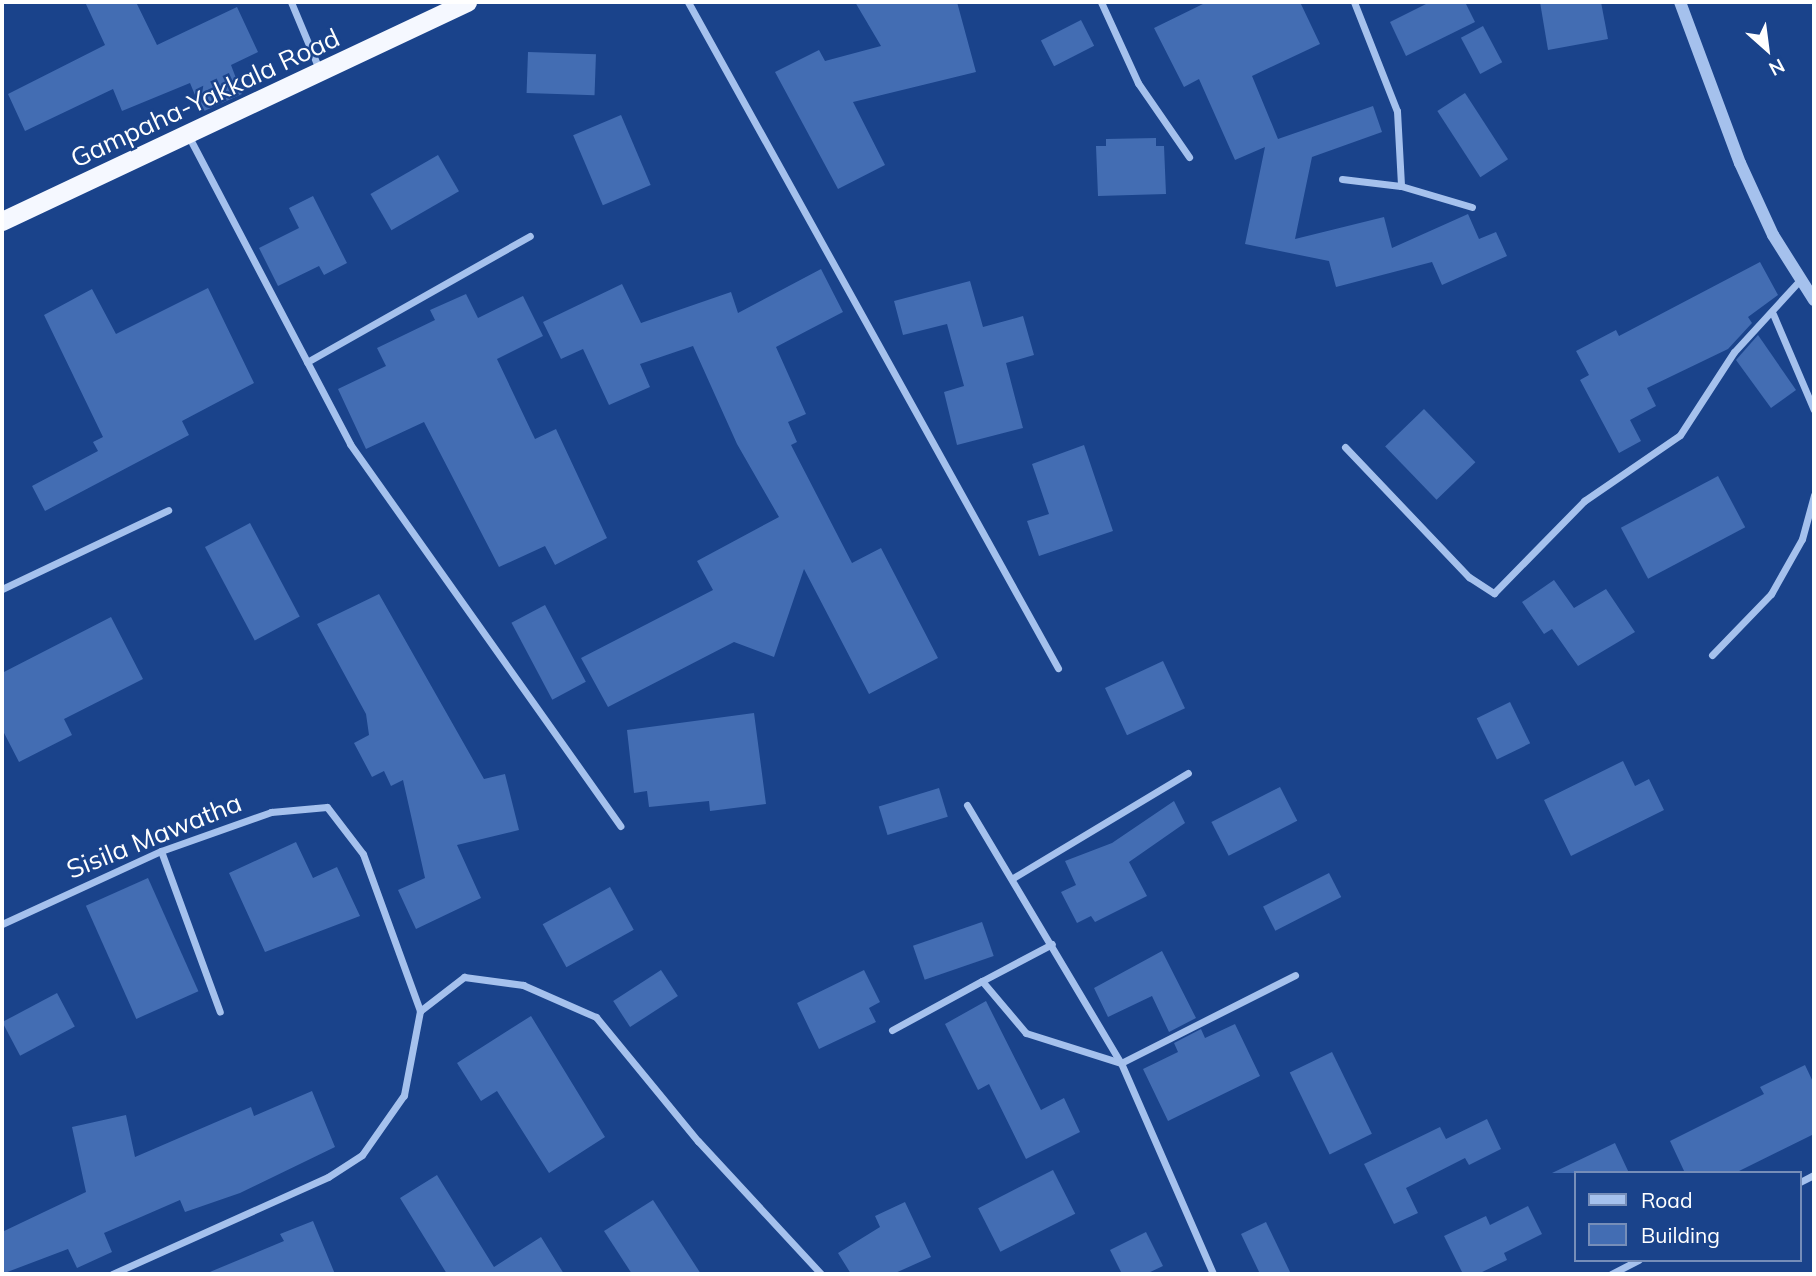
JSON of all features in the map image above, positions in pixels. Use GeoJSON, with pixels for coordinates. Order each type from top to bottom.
{"type":"FeatureCollection","features":[{"type":"Feature","properties":{"kind":"highway","name":"Gampaha-Yakkala Road"},"geometry":{"type":"LineString","coordinates":[[2,221],[189,137],[467,2]]}},
{"type":"Feature","properties":{"kind":"street"},"geometry":{"type":"LineString","coordinates":[[292,2],[320,73]]}},
{"type":"Feature","properties":{"kind":"street"},"geometry":{"type":"LineString","coordinates":[[688,2],[1058,668]]}},
{"type":"Feature","properties":{"kind":"street"},"geometry":{"type":"LineString","coordinates":[[1101,2],[1138,83],[1189,157]]}},
{"type":"Feature","properties":{"kind":"street"},"geometry":{"type":"LineString","coordinates":[[1354,2],[1397,111],[1401,186]]}},
{"type":"Feature","properties":{"kind":"street"},"geometry":{"type":"LineString","coordinates":[[1680,2],[1740,163],[1800,281],[1814,300]]}},
{"type":"Feature","properties":{"kind":"street"},"geometry":{"type":"LineString","coordinates":[[189,137],[350,444],[620,826]]}},
{"type":"Feature","properties":{"kind":"street"},"geometry":{"type":"LineString","coordinates":[[1342,179],[1401,186],[1472,207]]}},
{"type":"Feature","properties":{"kind":"street"},"geometry":{"type":"LineString","coordinates":[[307,362],[530,236]]}},
{"type":"Feature","properties":{"kind":"street"},"geometry":{"type":"LineString","coordinates":[[1345,447],[1469,577],[1494,593],[1584,501],[1680,435],[1734,352],[1773,314],[1800,281]]}},
{"type":"Feature","properties":{"kind":"street"},"geometry":{"type":"LineString","coordinates":[[1773,314],[1814,410]]}},
{"type":"Feature","properties":{"kind":"street"},"geometry":{"type":"LineString","coordinates":[[1712,654],[1771,594],[1802,539],[1814,495]]}},
{"type":"Feature","properties":{"kind":"street"},"geometry":{"type":"LineString","coordinates":[[2,589],[168,510]]}},
{"type":"Feature","properties":{"kind":"street"},"geometry":{"type":"LineString","coordinates":[[1013,878],[1188,773]]}},
{"type":"Feature","properties":{"kind":"street"},"geometry":{"type":"LineString","coordinates":[[967,805],[1121,1063],[1213,1274]]}},
{"type":"Feature","properties":{"kind":"street","name":"Sisila Mawatha"},"geometry":{"type":"LineString","coordinates":[[2,924],[161,851],[271,812],[327,807],[363,854],[420,1011]]}},
{"type":"Feature","properties":{"kind":"street"},"geometry":{"type":"LineString","coordinates":[[161,851],[220,1012]]}},
{"type":"Feature","properties":{"kind":"street"},"geometry":{"type":"LineString","coordinates":[[892,1030],[1052,944]]}},
{"type":"Feature","properties":{"kind":"street"},"geometry":{"type":"LineString","coordinates":[[982,981],[1026,1033],[1121,1063],[1295,975]]}},
{"type":"Feature","properties":{"kind":"street"},"geometry":{"type":"LineString","coordinates":[[112,1274],[328,1177],[362,1155],[404,1096],[420,1011],[464,977],[523,985],[596,1017],[698,1141],[821,1274]]}},
{"type":"Feature","properties":{"kind":"street"},"geometry":{"type":"LineString","coordinates":[[1613,1274],[1635,1262]]}},
{"type":"Feature","properties":{"kind":"building"},"geometry":{"type":"Polygon","coordinates":[[[85,2],[136,2],[157,45],[237,7],[258,52],[231,65],[242,94],[202,112],[190,83],[122,111],[113,89],[25,131],[8,94],[105,45],[85,2]]]}},
{"type":"Feature","properties":{"kind":"building"},"geometry":{"type":"Polygon","coordinates":[[[855,2],[957,2],[976,72],[853,102],[885,165],[838,189],[775,72],[819,50],[825,61],[881,46],[855,2]]]}},
{"type":"Feature","properties":{"kind":"building"},"geometry":{"type":"Polygon","coordinates":[[[1207,2],[1300,2],[1320,44],[1252,76],[1278,139],[1373,106],[1382,132],[1312,157],[1295,239],[1384,217],[1392,248],[1468,214],[1479,239],[1496,232],[1507,256],[1442,285],[1432,262],[1336,287],[1329,261],[1245,244],[1265,147],[1235,160],[1199,79],[1184,87],[1154,28],[1207,2]]]}},
{"type":"Feature","properties":{"kind":"building"},"geometry":{"type":"Polygon","coordinates":[[[1430,2],[1465,2],[1475,22],[1406,56],[1390,22],[1430,2]]]}},
{"type":"Feature","properties":{"kind":"building"},"geometry":{"type":"Polygon","coordinates":[[[1540,2],[1601,2],[1608,39],[1548,50],[1540,2]]]}},
{"type":"Feature","properties":{"kind":"building"},"geometry":{"type":"Polygon","coordinates":[[[1081,20],[1094,46],[1054,66],[1041,40],[1081,20]]]}},
{"type":"Feature","properties":{"kind":"building"},"geometry":{"type":"Polygon","coordinates":[[[1483,26],[1502,62],[1480,74],[1461,38],[1483,26]]]}},
{"type":"Feature","properties":{"kind":"building"},"geometry":{"type":"Polygon","coordinates":[[[528,52],[596,54],[595,95],[527,93],[528,52]]]}},
{"type":"Feature","properties":{"kind":"building"},"geometry":{"type":"Polygon","coordinates":[[[1465,93],[1508,159],[1480,177],[1437,111],[1465,93]]]}},
{"type":"Feature","properties":{"kind":"building"},"geometry":{"type":"Polygon","coordinates":[[[621,115],[651,185],[603,205],[573,135],[621,115]]]}},
{"type":"Feature","properties":{"kind":"building"},"geometry":{"type":"Polygon","coordinates":[[[1156,138],[1156,146],[1164,146],[1166,194],[1098,196],[1096,146],[1106,146],[1106,139],[1156,138]]]}},
{"type":"Feature","properties":{"kind":"building"},"geometry":{"type":"Polygon","coordinates":[[[438,155],[459,191],[391,230],[370,194],[438,155]]]}},
{"type":"Feature","properties":{"kind":"building"},"geometry":{"type":"Polygon","coordinates":[[[313,196],[347,263],[324,275],[319,266],[278,286],[259,248],[299,228],[289,208],[313,196]]]}},
{"type":"Feature","properties":{"kind":"building"},"geometry":{"type":"Polygon","coordinates":[[[1760,262],[1778,295],[1748,317],[1752,323],[1728,349],[1647,388],[1656,406],[1630,420],[1641,441],[1619,453],[1580,380],[1589,375],[1576,351],[1616,330],[1619,336],[1760,262]]]}},
{"type":"Feature","properties":{"kind":"building"},"geometry":{"type":"Polygon","coordinates":[[[821,269],[843,312],[776,347],[806,414],[788,422],[797,442],[791,445],[852,563],[881,548],[938,658],[869,694],[804,569],[774,657],[734,642],[608,707],[581,658],[713,590],[697,561],[779,517],[737,444],[693,346],[640,364],[650,387],[609,405],[583,349],[561,359],[543,322],[622,284],[641,323],[731,292],[738,313],[821,269]]]}},
{"type":"Feature","properties":{"kind":"building"},"geometry":{"type":"Polygon","coordinates":[[[970,281],[983,327],[1023,316],[1034,355],[1006,363],[1023,428],[957,445],[944,392],[964,386],[947,324],[903,335],[894,301],[970,281]]]}},
{"type":"Feature","properties":{"kind":"building"},"geometry":{"type":"Polygon","coordinates":[[[208,288],[254,383],[182,421],[189,435],[45,511],[32,486],[98,451],[93,442],[103,437],[44,315],[92,289],[116,334],[208,288]]]}},
{"type":"Feature","properties":{"kind":"building"},"geometry":{"type":"Polygon","coordinates":[[[466,294],[478,318],[523,296],[543,336],[497,359],[535,439],[556,429],[607,538],[555,565],[545,546],[499,567],[424,422],[366,449],[338,389],[386,366],[377,348],[435,320],[430,310],[466,294]]]}},
{"type":"Feature","properties":{"kind":"building"},"geometry":{"type":"Polygon","coordinates":[[[1758,335],[1796,390],[1771,408],[1736,360],[1758,335]]]}},
{"type":"Feature","properties":{"kind":"building"},"geometry":{"type":"Polygon","coordinates":[[[1424,409],[1475,462],[1437,500],[1385,447],[1424,409]]]}},
{"type":"Feature","properties":{"kind":"building"},"geometry":{"type":"Polygon","coordinates":[[[1084,445],[1113,531],[1039,556],[1027,521],[1049,514],[1032,464],[1084,445]]]}},
{"type":"Feature","properties":{"kind":"building"},"geometry":{"type":"Polygon","coordinates":[[[1718,476],[1745,527],[1648,579],[1621,528],[1718,476]]]}},
{"type":"Feature","properties":{"kind":"building"},"geometry":{"type":"Polygon","coordinates":[[[250,523],[300,617],[255,641],[205,547],[250,523]]]}},
{"type":"Feature","properties":{"kind":"building"},"geometry":{"type":"Polygon","coordinates":[[[1554,580],[1574,608],[1606,589],[1635,632],[1578,666],[1552,629],[1544,634],[1522,602],[1554,580]]]}},
{"type":"Feature","properties":{"kind":"building"},"geometry":{"type":"Polygon","coordinates":[[[379,594],[484,779],[505,774],[519,830],[457,845],[481,898],[416,929],[398,890],[425,878],[403,780],[391,786],[384,771],[372,777],[354,743],[369,735],[366,714],[317,624],[379,594]]]}},
{"type":"Feature","properties":{"kind":"building"},"geometry":{"type":"Polygon","coordinates":[[[545,605],[586,682],[552,700],[511,623],[545,605]]]}},
{"type":"Feature","properties":{"kind":"building"},"geometry":{"type":"Polygon","coordinates":[[[111,617],[143,679],[64,719],[72,735],[19,762],[2,729],[2,673],[111,617]]]}},
{"type":"Feature","properties":{"kind":"building"},"geometry":{"type":"Polygon","coordinates":[[[1163,661],[1185,708],[1127,735],[1105,688],[1163,661]]]}},
{"type":"Feature","properties":{"kind":"building"},"geometry":{"type":"Polygon","coordinates":[[[1510,702],[1530,743],[1497,760],[1477,718],[1510,702]]]}},
{"type":"Feature","properties":{"kind":"building"},"geometry":{"type":"Polygon","coordinates":[[[754,713],[766,804],[710,811],[709,801],[649,807],[647,791],[634,793],[627,730],[754,713]]]}},
{"type":"Feature","properties":{"kind":"building"},"geometry":{"type":"Polygon","coordinates":[[[1623,761],[1635,786],[1649,779],[1664,810],[1571,856],[1544,800],[1623,761]]]}},
{"type":"Feature","properties":{"kind":"building"},"geometry":{"type":"Polygon","coordinates":[[[1280,787],[1297,821],[1229,856],[1211,822],[1280,787]]]}},
{"type":"Feature","properties":{"kind":"building"},"geometry":{"type":"Polygon","coordinates":[[[939,788],[948,817],[888,835],[879,806],[939,788]]]}},
{"type":"Feature","properties":{"kind":"building"},"geometry":{"type":"Polygon","coordinates":[[[1174,801],[1185,823],[1129,862],[1147,896],[1095,922],[1091,916],[1077,923],[1061,892],[1076,885],[1065,861],[1112,843],[1174,801]]]}},
{"type":"Feature","properties":{"kind":"building"},"geometry":{"type":"Polygon","coordinates":[[[296,842],[313,878],[337,867],[360,916],[265,952],[229,873],[296,842]]]}},
{"type":"Feature","properties":{"kind":"building"},"geometry":{"type":"Polygon","coordinates":[[[1329,873],[1341,897],[1275,931],[1263,907],[1329,873]]]}},
{"type":"Feature","properties":{"kind":"building"},"geometry":{"type":"Polygon","coordinates":[[[148,878],[198,991],[136,1019],[86,906],[148,878]]]}},
{"type":"Feature","properties":{"kind":"building"},"geometry":{"type":"Polygon","coordinates":[[[610,887],[634,930],[566,967],[543,924],[610,887]]]}},
{"type":"Feature","properties":{"kind":"building"},"geometry":{"type":"Polygon","coordinates":[[[982,922],[994,956],[925,980],[913,946],[982,922]]]}},
{"type":"Feature","properties":{"kind":"building"},"geometry":{"type":"Polygon","coordinates":[[[1162,951],[1196,1018],[1169,1032],[1152,996],[1108,1017],[1094,988],[1162,951]]]}},
{"type":"Feature","properties":{"kind":"building"},"geometry":{"type":"Polygon","coordinates":[[[661,970],[678,996],[630,1027],[613,1001],[661,970]]]}},
{"type":"Feature","properties":{"kind":"building"},"geometry":{"type":"Polygon","coordinates":[[[864,970],[880,1002],[869,1008],[876,1022],[819,1049],[797,1003],[864,970]]]}},
{"type":"Feature","properties":{"kind":"building"},"geometry":{"type":"Polygon","coordinates":[[[57,993],[75,1027],[20,1056],[2,1022],[57,993]]]}},
{"type":"Feature","properties":{"kind":"building"},"geometry":{"type":"Polygon","coordinates":[[[986,1001],[1041,1110],[1064,1098],[1080,1132],[1026,1159],[989,1084],[978,1090],[945,1024],[986,1001]]]}},
{"type":"Feature","properties":{"kind":"building"},"geometry":{"type":"Polygon","coordinates":[[[531,1016],[605,1137],[549,1173],[497,1091],[481,1101],[457,1063],[531,1016]]]}},
{"type":"Feature","properties":{"kind":"building"},"geometry":{"type":"Polygon","coordinates":[[[1235,1024],[1260,1076],[1168,1121],[1143,1069],[1178,1052],[1174,1043],[1201,1029],[1205,1038],[1235,1024]]]}},
{"type":"Feature","properties":{"kind":"building"},"geometry":{"type":"Polygon","coordinates":[[[1332,1052],[1372,1134],[1330,1154],[1290,1073],[1332,1052]]]}},
{"type":"Feature","properties":{"kind":"building"},"geometry":{"type":"Polygon","coordinates":[[[1805,1065],[1814,1084],[1814,1134],[1739,1171],[1684,1171],[1670,1141],[1764,1094],[1760,1087],[1805,1065]]]}},
{"type":"Feature","properties":{"kind":"building"},"geometry":{"type":"Polygon","coordinates":[[[312,1091],[335,1147],[240,1193],[185,1212],[180,1200],[104,1233],[112,1252],[77,1268],[68,1249],[2,1274],[2,1232],[86,1192],[72,1127],[126,1115],[135,1157],[251,1107],[254,1116],[312,1091]]]}},
{"type":"Feature","properties":{"kind":"building"},"geometry":{"type":"Polygon","coordinates":[[[1487,1119],[1501,1149],[1469,1165],[1465,1158],[1406,1188],[1418,1213],[1394,1224],[1364,1164],[1440,1127],[1446,1139],[1487,1119]]]}},
{"type":"Feature","properties":{"kind":"building"},"geometry":{"type":"Polygon","coordinates":[[[1615,1143],[1628,1171],[1574,1171],[1552,1173],[1615,1143]]]}},
{"type":"Feature","properties":{"kind":"building"},"geometry":{"type":"Polygon","coordinates":[[[1053,1170],[1075,1214],[1000,1252],[978,1208],[1053,1170]]]}},
{"type":"Feature","properties":{"kind":"building"},"geometry":{"type":"Polygon","coordinates":[[[437,1175],[494,1267],[541,1237],[564,1274],[447,1274],[400,1198],[437,1175]]]}},
{"type":"Feature","properties":{"kind":"building"},"geometry":{"type":"Polygon","coordinates":[[[653,1200],[701,1274],[632,1274],[604,1231],[653,1200]]]}},
{"type":"Feature","properties":{"kind":"building"},"geometry":{"type":"Polygon","coordinates":[[[905,1202],[931,1257],[893,1274],[851,1274],[838,1253],[880,1227],[875,1216],[905,1202]]]}},
{"type":"Feature","properties":{"kind":"building"},"geometry":{"type":"Polygon","coordinates":[[[1528,1206],[1542,1234],[1504,1253],[1507,1260],[1478,1274],[1463,1274],[1444,1236],[1486,1216],[1490,1225],[1528,1206]]]}},
{"type":"Feature","properties":{"kind":"building"},"geometry":{"type":"Polygon","coordinates":[[[313,1221],[335,1274],[205,1274],[284,1241],[280,1234],[313,1221]]]}},
{"type":"Feature","properties":{"kind":"building"},"geometry":{"type":"Polygon","coordinates":[[[1266,1222],[1291,1274],[1260,1274],[1241,1234],[1266,1222]]]}},
{"type":"Feature","properties":{"kind":"building"},"geometry":{"type":"Polygon","coordinates":[[[1146,1232],[1163,1266],[1146,1274],[1122,1274],[1110,1250],[1146,1232]]]}}]}
